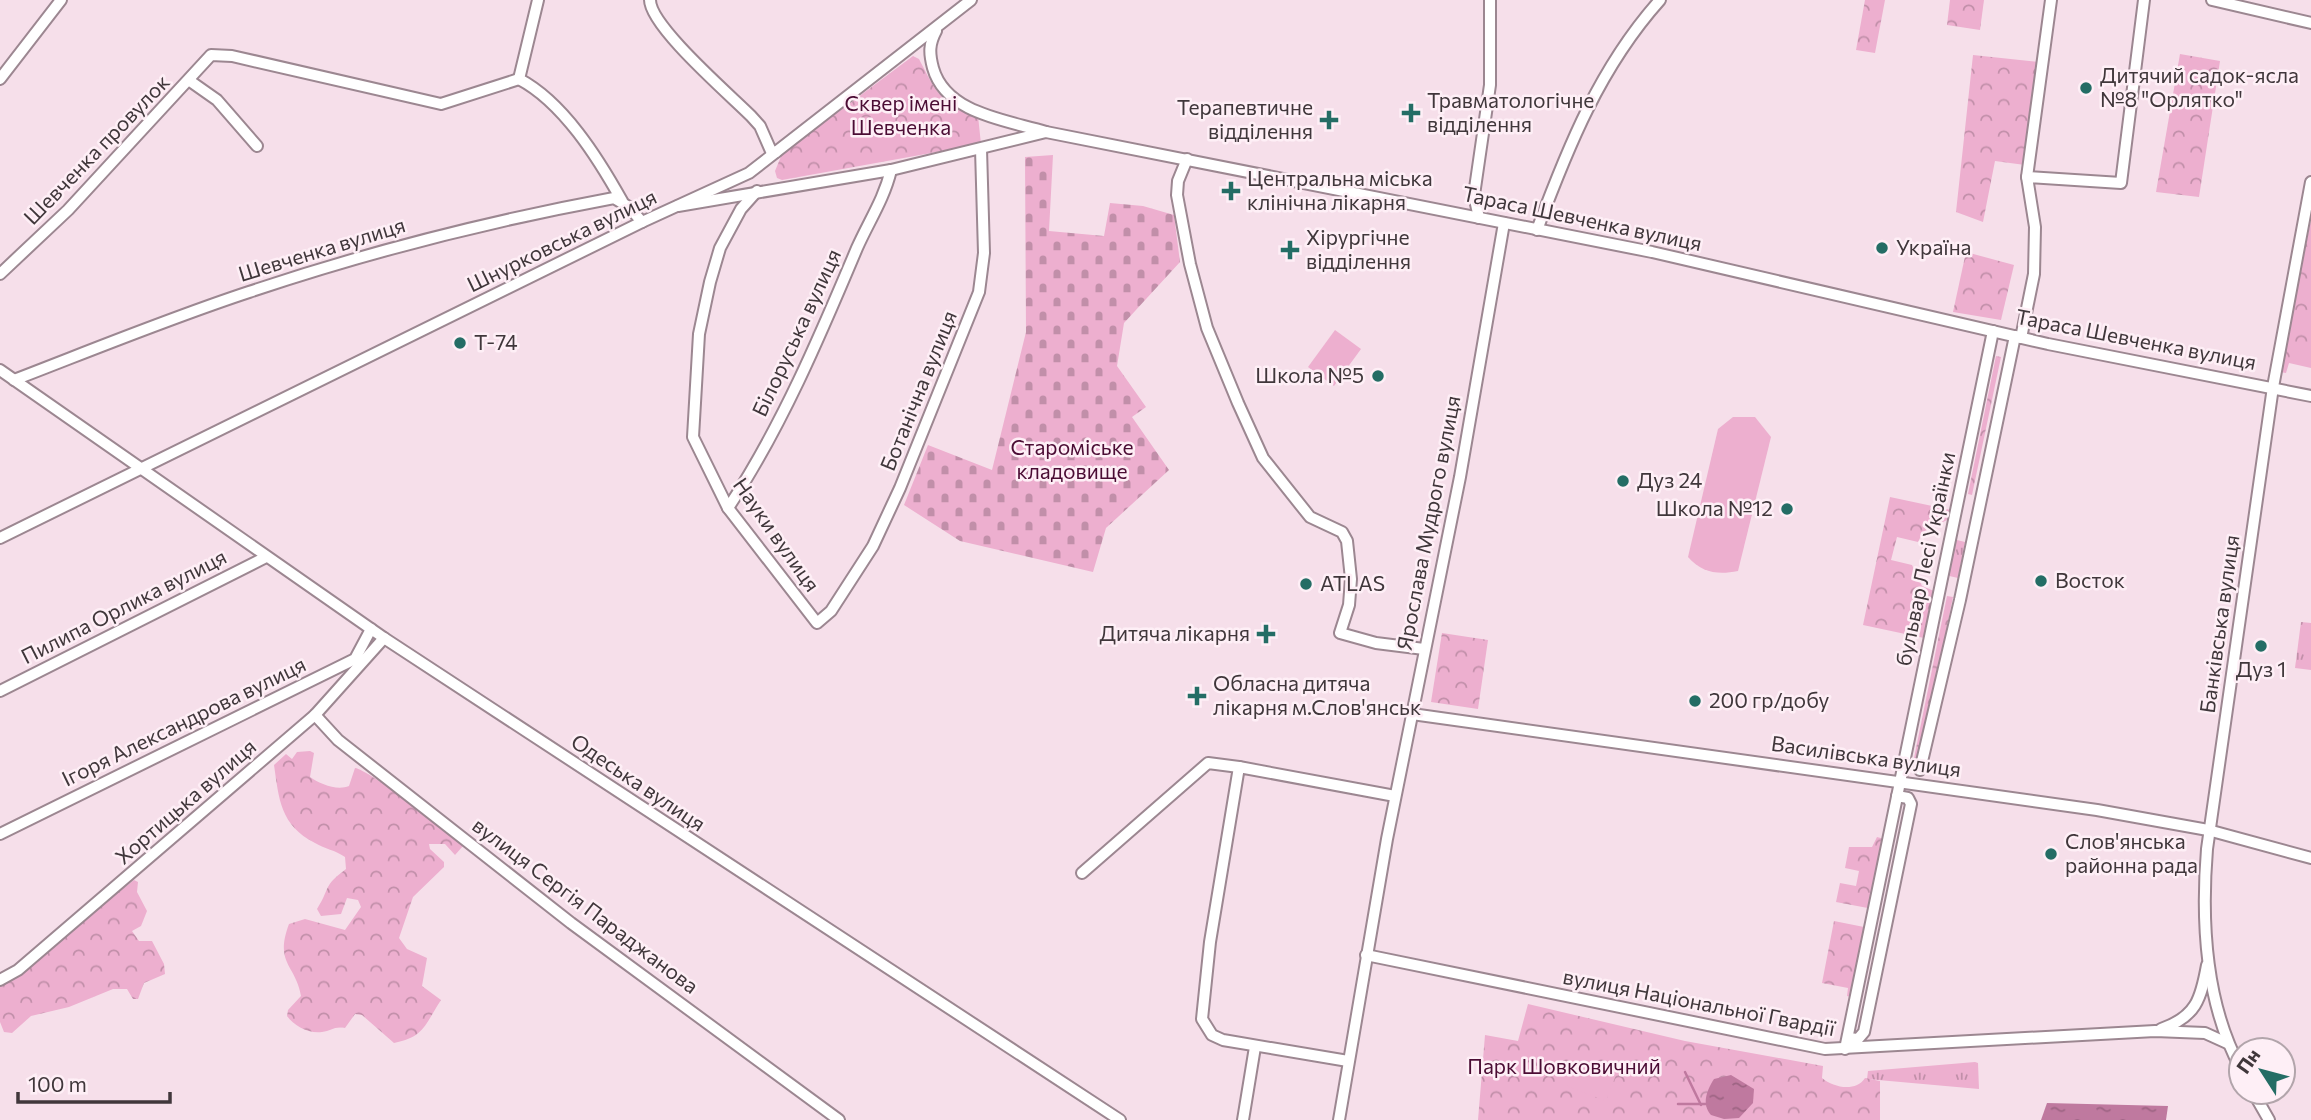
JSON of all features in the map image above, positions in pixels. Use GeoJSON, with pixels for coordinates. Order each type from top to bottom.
{"type":"FeatureCollection","features":[{"type":"Feature","properties":{"kind":"street"},"geometry":{"type":"LineString","coordinates":[[0,79],[61,0]]}},
{"type":"Feature","properties":{"kind":"street"},"geometry":{"type":"LineString","coordinates":[[538,0],[519,79],[536,88],[597,155],[622,201],[642,222]]}},
{"type":"Feature","properties":{"kind":"street"},"geometry":{"type":"LineString","coordinates":[[650,0],[650,10],[662,27],[751,116],[760,126],[771,151],[776,152]]}},
{"type":"Feature","properties":{"kind":"street","name":"Шнурковська вулиця"},"geometry":{"type":"LineString","coordinates":[[0,538],[642,222],[749,173],[971,0]]}},
{"type":"Feature","properties":{"kind":"street"},"geometry":{"type":"LineString","coordinates":[[1479,218],[1474,195],[1490,85],[1490,0]]}},
{"type":"Feature","properties":{"kind":"street"},"geometry":{"type":"LineString","coordinates":[[1537,230],[1572,137],[1629,35],[1660,0]]}},
{"type":"Feature","properties":{"kind":"street","name":"бульвар Лесі Українки"},"geometry":{"type":"LineString","coordinates":[[1920,770],[2034,274],[2035,227],[2027,177],[2052,0]]}},
{"type":"Feature","properties":{"kind":"street"},"geometry":{"type":"LineString","coordinates":[[2027,177],[2121,183],[2144,0]]}},
{"type":"Feature","properties":{"kind":"street"},"geometry":{"type":"LineString","coordinates":[[2212,0],[2311,23]]}},
{"type":"Feature","properties":{"kind":"street"},"geometry":{"type":"LineString","coordinates":[[938,27],[930,42],[930,57],[935,76],[947,93],[962,105],[1046,132]]}},
{"type":"Feature","properties":{"kind":"street","name":"Шевченка провулок"},"geometry":{"type":"LineString","coordinates":[[0,274],[68,210],[190,81],[211,55],[232,56],[440,104],[519,79]]}},
{"type":"Feature","properties":{"kind":"street"},"geometry":{"type":"LineString","coordinates":[[190,81],[217,100],[257,146]]}},
{"type":"Feature","properties":{"kind":"street","name":"Тараса Шевченка вулиця"},"geometry":{"type":"LineString","coordinates":[[678,206],[891,170],[1046,132],[1652,252],[2018,337],[2311,396]]}},
{"type":"Feature","properties":{"kind":"street","name":"Ботанічна вулиця"},"geometry":{"type":"LineString","coordinates":[[817,623],[831,611],[873,546],[901,488],[979,292],[984,253],[981,149]]}},
{"type":"Feature","properties":{"kind":"street"},"geometry":{"type":"LineString","coordinates":[[1188,159],[1178,181],[1177,195],[1190,264],[1207,328],[1263,458],[1310,517],[1342,532],[1346,541],[1351,579],[1349,605],[1340,633],[1376,643],[1424,649]]}},
{"type":"Feature","properties":{"kind":"street","name":"Білоруська вулиця"},"geometry":{"type":"LineString","coordinates":[[727,508],[752,472],[825,324],[863,233],[883,201],[891,170]]}},
{"type":"Feature","properties":{"kind":"street","name":"Банківська вулиця"},"geometry":{"type":"LineString","coordinates":[[2227,1043],[2208,959],[2204,925],[2208,830],[2273,387],[2311,182]]}},
{"type":"Feature","properties":{"kind":"street","name":"Науки вулиця"},"geometry":{"type":"LineString","coordinates":[[757,191],[741,209],[720,248],[699,334],[693,437],[727,508],[817,623]]}},
{"type":"Feature","properties":{"kind":"street","name":"Шевченка вулиця"},"geometry":{"type":"LineString","coordinates":[[14,380],[247,292],[403,244],[517,216],[614,198],[622,201]]}},
{"type":"Feature","properties":{"kind":"street","name":"Ярослава Мудрого вулиця"},"geometry":{"type":"LineString","coordinates":[[1339,1120],[1395,796],[1460,477],[1504,223]]}},
{"type":"Feature","properties":{"kind":"street","name":"бульвар Лесі Українки"},"geometry":{"type":"LineString","coordinates":[[1845,1049],[1993,331]]}},
{"type":"Feature","properties":{"kind":"street","name":"Одеська вулиця"},"geometry":{"type":"LineString","coordinates":[[0,370],[384,638],[1120,1120]]}},
{"type":"Feature","properties":{"kind":"street","name":"Пилипа Орлика вулиця"},"geometry":{"type":"LineString","coordinates":[[0,691],[266,557]]}},
{"type":"Feature","properties":{"kind":"street","name":"Ігоря Александрова вулиця"},"geometry":{"type":"LineString","coordinates":[[0,834],[355,659],[372,629]]}},
{"type":"Feature","properties":{"kind":"street","name":"Хортицька вулиця"},"geometry":{"type":"LineString","coordinates":[[0,980],[18,970],[153,857],[316,715],[384,638]]}},
{"type":"Feature","properties":{"kind":"street","name":"Василівська вулиця"},"geometry":{"type":"LineString","coordinates":[[1412,714],[1900,781],[2208,830],[2311,858]]}},
{"type":"Feature","properties":{"kind":"street","name":"вулиця Сергія Параджанова"},"geometry":{"type":"LineString","coordinates":[[316,715],[338,740],[571,923],[839,1120]]}},
{"type":"Feature","properties":{"kind":"street"},"geometry":{"type":"LineString","coordinates":[[1082,873],[1208,763],[1395,796]]}},
{"type":"Feature","properties":{"kind":"street"},"geometry":{"type":"LineString","coordinates":[[1239,767],[1210,942],[1202,1019],[1212,1035],[1255,1047],[1348,1062]]}},
{"type":"Feature","properties":{"kind":"street"},"geometry":{"type":"LineString","coordinates":[[1848,1038],[1858,1039],[1864,1030],[1911,800],[1897,796]]}},
{"type":"Feature","properties":{"kind":"street"},"geometry":{"type":"LineString","coordinates":[[1888,837],[1903,839]]}},
{"type":"Feature","properties":{"kind":"street"},"geometry":{"type":"LineString","coordinates":[[1877,891],[1891,894]]}},
{"type":"Feature","properties":{"kind":"street"},"geometry":{"type":"LineString","coordinates":[[1865,949],[1879,951]]}},
{"type":"Feature","properties":{"kind":"street","name":"вулиця Національної Гвардії"},"geometry":{"type":"LineString","coordinates":[[1366,955],[1825,1049],[2155,1031],[2205,1033],[2227,1043]]}},
{"type":"Feature","properties":{"kind":"street"},"geometry":{"type":"LineString","coordinates":[[2155,1031],[2181,1022],[2190,1013],[2202,986],[2208,959]]}},
{"type":"Feature","properties":{"kind":"street"},"geometry":{"type":"LineString","coordinates":[[1849,1026],[1857,1023],[1864,1030]]}},
{"type":"Feature","properties":{"kind":"street"},"geometry":{"type":"LineString","coordinates":[[1243,1120],[1255,1047]]}},
{"type":"Feature","properties":{"kind":"green space"},"geometry":{"type":"Polygon","coordinates":[[[1865,0],[1885,0],[1875,53],[1856,50],[1865,0]]]}},
{"type":"Feature","properties":{"kind":"green space"},"geometry":{"type":"Polygon","coordinates":[[[1950,0],[1984,0],[1980,30],[1947,25],[1950,0]]]}},
{"type":"Feature","properties":{"kind":"green space"},"geometry":{"type":"Polygon","coordinates":[[[2180,54],[2220,61],[2199,197],[2156,192],[2180,54]]]}},
{"type":"Feature","properties":{"kind":"green space"},"geometry":{"type":"Polygon","coordinates":[[[1973,55],[2039,62],[2025,165],[1995,161],[1983,222],[1956,212],[1973,55]]]}},
{"type":"Feature","properties":{"kind":"green space","name":"Сквер імені Шевченка"},"geometry":{"type":"Polygon","coordinates":[[[913,56],[919,59],[941,95],[954,105],[978,116],[981,144],[782,180],[777,178],[775,171],[782,154],[913,56]]]}},
{"type":"Feature","properties":{"kind":"green space","name":"Староміське кладовище"},"geometry":{"type":"Polygon","coordinates":[[[1053,155],[1049,231],[1104,236],[1110,203],[1143,206],[1174,215],[1180,262],[1124,323],[1117,366],[1146,407],[1132,417],[1169,470],[1106,528],[1093,572],[960,541],[904,505],[928,445],[992,470],[1026,332],[1025,157],[1053,155]]]}},
{"type":"Feature","properties":{"kind":"green space"},"geometry":{"type":"Polygon","coordinates":[[[2311,220],[2311,368],[2289,363],[2286,373],[2280,372],[2311,220]]]}},
{"type":"Feature","properties":{"kind":"green space"},"geometry":{"type":"Polygon","coordinates":[[[1966,252],[2014,265],[2001,320],[1953,312],[1966,252]]]}},
{"type":"Feature","properties":{"kind":"green space"},"geometry":{"type":"Polygon","coordinates":[[[1335,330],[1361,349],[1334,386],[1308,367],[1335,330]]]}},
{"type":"Feature","properties":{"kind":"green space"},"geometry":{"type":"Polygon","coordinates":[[[1996,356],[2001,357],[1972,495],[1968,494],[1996,356]]]}},
{"type":"Feature","properties":{"kind":"green space"},"geometry":{"type":"Polygon","coordinates":[[[1733,417],[1755,417],[1771,437],[1738,571],[1717,573],[1705,570],[1688,557],[1718,429],[1733,417]]]}},
{"type":"Feature","properties":{"kind":"green space"},"geometry":{"type":"Polygon","coordinates":[[[1890,497],[1951,510],[1947,520],[1923,532],[1918,542],[1897,537],[1891,560],[1912,565],[1922,586],[1934,591],[1924,638],[1863,625],[1890,497]]]}},
{"type":"Feature","properties":{"kind":"green space"},"geometry":{"type":"Polygon","coordinates":[[[1953,539],[1965,542],[1958,578],[1945,575],[1953,539]]]}},
{"type":"Feature","properties":{"kind":"green space"},"geometry":{"type":"Polygon","coordinates":[[[1947,596],[1953,597],[1918,769],[1912,768],[1947,596]]]}},
{"type":"Feature","properties":{"kind":"green space"},"geometry":{"type":"Polygon","coordinates":[[[2301,622],[2311,623],[2311,670],[2295,668],[2301,622]]]}},
{"type":"Feature","properties":{"kind":"green space"},"geometry":{"type":"Polygon","coordinates":[[[1442,633],[1488,640],[1478,709],[1431,702],[1442,633]]]}},
{"type":"Feature","properties":{"kind":"green space"},"geometry":{"type":"Polygon","coordinates":[[[297,752],[314,753],[310,777],[314,780],[339,788],[349,786],[355,768],[363,771],[411,803],[463,846],[455,855],[445,844],[429,844],[430,849],[444,862],[444,867],[413,897],[399,938],[407,949],[427,958],[422,986],[441,1000],[423,1028],[404,1040],[394,1043],[362,1015],[355,1014],[345,1028],[317,1032],[302,1028],[287,1016],[288,1010],[301,996],[285,956],[285,937],[289,924],[305,919],[345,930],[361,907],[358,900],[347,898],[341,914],[321,916],[317,909],[330,884],[346,869],[345,857],[303,836],[283,810],[274,765],[286,754],[292,759],[297,752]]]}},
{"type":"Feature","properties":{"kind":"green space"},"geometry":{"type":"Polygon","coordinates":[[[1877,837],[1888,840],[1873,909],[1836,902],[1840,883],[1856,886],[1859,871],[1845,868],[1849,847],[1872,847],[1877,837]]]}},
{"type":"Feature","properties":{"kind":"green space"},"geometry":{"type":"Polygon","coordinates":[[[134,880],[138,882],[137,892],[147,911],[141,926],[132,931],[139,941],[152,941],[164,964],[165,974],[144,983],[138,999],[133,999],[127,989],[113,989],[69,1007],[31,1016],[12,1033],[4,1032],[0,1022],[0,984],[134,880]]]}},
{"type":"Feature","properties":{"kind":"green space"},"geometry":{"type":"Polygon","coordinates":[[[1834,921],[1869,928],[1855,998],[1847,996],[1848,988],[1822,983],[1834,921]]]}},
{"type":"Feature","properties":{"kind":"green space","name":"Парк Шовковичний"},"geometry":{"type":"Polygon","coordinates":[[[1528,1004],[1685,1041],[1823,1066],[1822,1078],[1839,1086],[1851,1087],[1865,1078],[1880,1081],[1880,1120],[1478,1120],[1485,1035],[1518,1041],[1528,1004]]]}},
{"type":"Feature","properties":{"kind":"green space"},"geometry":{"type":"Polygon","coordinates":[[[1577,1060],[1616,1075],[1606,1101],[1567,1086],[1577,1060]]]}},
{"type":"Feature","properties":{"kind":"green space"},"geometry":{"type":"Polygon","coordinates":[[[1978,1063],[1979,1089],[1867,1079],[1868,1071],[1978,1063]]]}},
{"type":"Feature","properties":{"kind":"water"},"geometry":{"type":"Polygon","coordinates":[[[1731,1075],[1754,1089],[1753,1103],[1739,1118],[1724,1119],[1711,1115],[1706,1106],[1709,1088],[1714,1079],[1731,1075]]]}},
{"type":"Feature","properties":{"kind":"water"},"geometry":{"type":"Polygon","coordinates":[[[2047,1103],[2168,1106],[2166,1120],[2041,1120],[2047,1103]]]}},
{"type":"Feature","properties":{"kind":"waterway"},"geometry":{"type":"LineString","coordinates":[[1685,1072],[1701,1105]]}},
{"type":"Feature","properties":{"kind":"waterway"},"geometry":{"type":"LineString","coordinates":[[1678,1104],[1706,1104]]}},
{"type":"Feature","properties":{"kind":"place","name":"Дитячий садок-ясла №8 \"Орлятко\""},"geometry":{"type":"Point","coordinates":[2086,88]}},
{"type":"Feature","properties":{"kind":"place","name":"Травматологічне відділення"},"geometry":{"type":"Point","coordinates":[1411,113]}},
{"type":"Feature","properties":{"kind":"place","name":"Терапевтичне відділення"},"geometry":{"type":"Point","coordinates":[1329,120]}},
{"type":"Feature","properties":{"kind":"place","name":"Центральна міська клінічна лікарня"},"geometry":{"type":"Point","coordinates":[1231,191]}},
{"type":"Feature","properties":{"kind":"place","name":"Україна"},"geometry":{"type":"Point","coordinates":[1882,248]}},
{"type":"Feature","properties":{"kind":"place","name":"Хірургічне відділення"},"geometry":{"type":"Point","coordinates":[1290,250]}},
{"type":"Feature","properties":{"kind":"place","name":"Т-74"},"geometry":{"type":"Point","coordinates":[460,343]}},
{"type":"Feature","properties":{"kind":"place","name":"Школа №5"},"geometry":{"type":"Point","coordinates":[1378,376]}},
{"type":"Feature","properties":{"kind":"place","name":"Дуз 24"},"geometry":{"type":"Point","coordinates":[1623,481]}},
{"type":"Feature","properties":{"kind":"place","name":"Школа №12"},"geometry":{"type":"Point","coordinates":[1787,509]}},
{"type":"Feature","properties":{"kind":"place","name":"Восток"},"geometry":{"type":"Point","coordinates":[2041,581]}},
{"type":"Feature","properties":{"kind":"place","name":"ATLAS"},"geometry":{"type":"Point","coordinates":[1306,584]}},
{"type":"Feature","properties":{"kind":"place","name":"Дитяча лікарня"},"geometry":{"type":"Point","coordinates":[1266,634]}},
{"type":"Feature","properties":{"kind":"place","name":"Дуз 1"},"geometry":{"type":"Point","coordinates":[2261,646]}},
{"type":"Feature","properties":{"kind":"place","name":"Обласна дитяча лікарня м.Слов'янськ"},"geometry":{"type":"Point","coordinates":[1197,696]}},
{"type":"Feature","properties":{"kind":"place","name":"200 гр/добу"},"geometry":{"type":"Point","coordinates":[1695,701]}},
{"type":"Feature","properties":{"kind":"place","name":"Слов'янська районна рада"},"geometry":{"type":"Point","coordinates":[2051,854]}}]}
